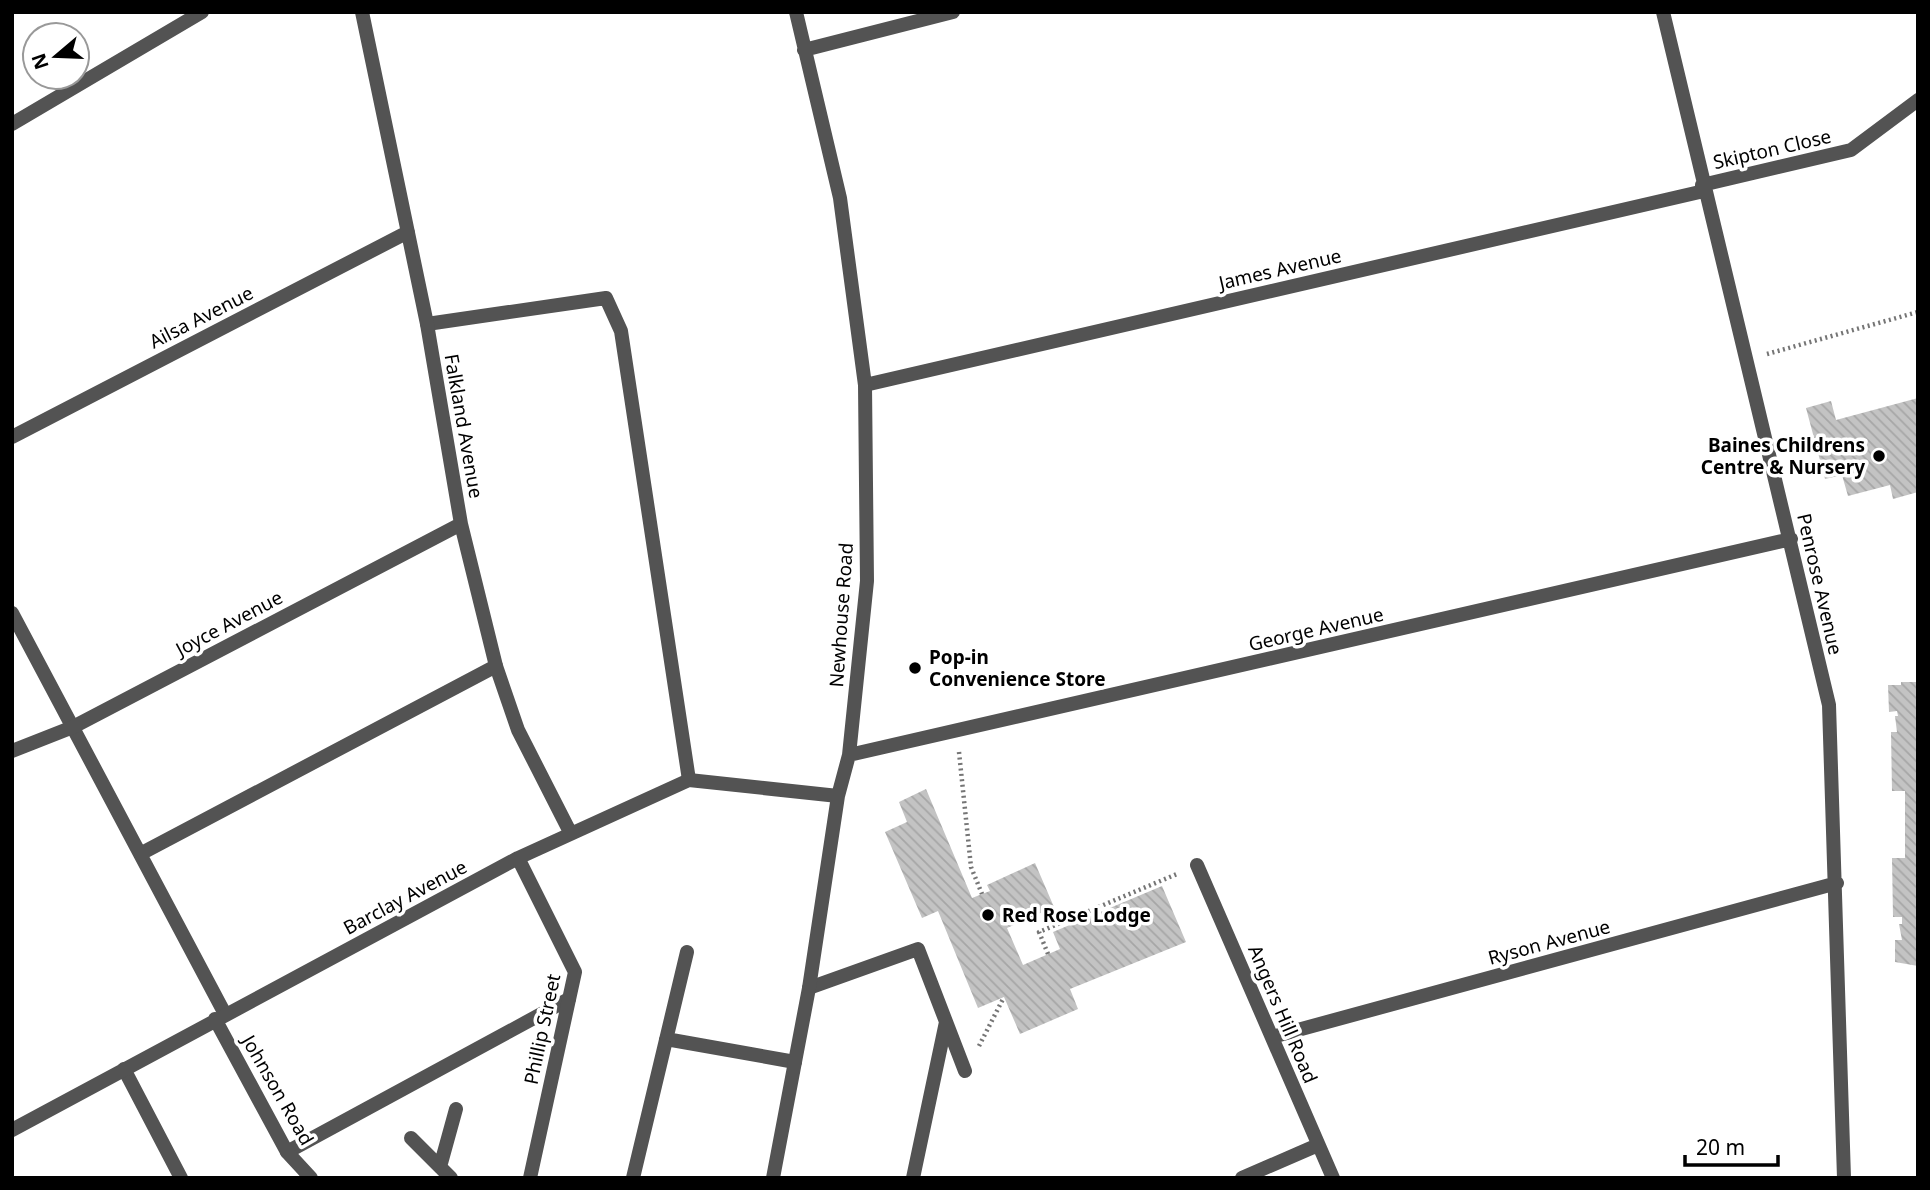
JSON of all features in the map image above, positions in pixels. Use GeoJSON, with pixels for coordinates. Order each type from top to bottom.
{"type":"FeatureCollection","features":[{"type":"Feature","properties":{"kind":"street"},"geometry":{"type":"LineString","coordinates":[[12,124],[202,12]]}},
{"type":"Feature","properties":{"kind":"street","name":"Falkland Avenue"},"geometry":{"type":"LineString","coordinates":[[362,12],[427,324],[461,524],[496,666],[518,730],[570,832]]}},
{"type":"Feature","properties":{"kind":"street","name":"Newhouse Road"},"geometry":{"type":"LineString","coordinates":[[773,1178],[809,988],[838,796],[849,755],[867,581],[864,385],[840,198],[796,12]]}},
{"type":"Feature","properties":{"kind":"street"},"geometry":{"type":"LineString","coordinates":[[804,50],[953,12]]}},
{"type":"Feature","properties":{"kind":"street","name":"Penrose Avenue"},"geometry":{"type":"LineString","coordinates":[[1663,12],[1829,705],[1837,883],[1844,1178]]}},
{"type":"Feature","properties":{"kind":"street","name":"Skipton Close"},"geometry":{"type":"LineString","coordinates":[[1703,188],[1851,150],[1918,100]]}},
{"type":"Feature","properties":{"kind":"street","name":"James Avenue"},"geometry":{"type":"LineString","coordinates":[[864,385],[1703,188]]}},
{"type":"Feature","properties":{"kind":"street","name":"Ailsa Avenue"},"geometry":{"type":"LineString","coordinates":[[12,437],[408,232]]}},
{"type":"Feature","properties":{"kind":"street"},"geometry":{"type":"LineString","coordinates":[[427,324],[606,298],[614,311],[621,331],[689,780]]}},
{"type":"Feature","properties":{"kind":"street","name":"Joyce Avenue"},"geometry":{"type":"LineString","coordinates":[[12,751],[74,727],[461,524]]}},
{"type":"Feature","properties":{"kind":"street","name":"George Avenue"},"geometry":{"type":"LineString","coordinates":[[849,755],[1791,539]]}},
{"type":"Feature","properties":{"kind":"street","name":"Johnson Road"},"geometry":{"type":"LineString","coordinates":[[12,613],[142,853],[287,1152],[312,1178]]}},
{"type":"Feature","properties":{"kind":"street"},"geometry":{"type":"LineString","coordinates":[[142,853],[496,666]]}},
{"type":"Feature","properties":{"kind":"street","name":"Barclay Avenue"},"geometry":{"type":"LineString","coordinates":[[12,1130],[518,858],[689,780],[838,796]]}},
{"type":"Feature","properties":{"kind":"street","name":"Phillip Street"},"geometry":{"type":"LineString","coordinates":[[518,858],[575,972],[530,1178]]}},
{"type":"Feature","properties":{"kind":"street","name":"Angers Hill Road"},"geometry":{"type":"LineString","coordinates":[[1197,865],[1333,1178]]}},
{"type":"Feature","properties":{"kind":"street","name":"Ryson Avenue"},"geometry":{"type":"LineString","coordinates":[[1272,1037],[1837,883]]}},
{"type":"Feature","properties":{"kind":"street"},"geometry":{"type":"LineString","coordinates":[[809,988],[918,949],[965,1071]]}},
{"type":"Feature","properties":{"kind":"street"},"geometry":{"type":"LineString","coordinates":[[633,1178],[687,953]]}},
{"type":"Feature","properties":{"kind":"street"},"geometry":{"type":"LineString","coordinates":[[287,1152],[569,999]]}},
{"type":"Feature","properties":{"kind":"street"},"geometry":{"type":"LineString","coordinates":[[913,1178],[946,1021]]}},
{"type":"Feature","properties":{"kind":"street"},"geometry":{"type":"LineString","coordinates":[[666,1038],[795,1062]]}},
{"type":"Feature","properties":{"kind":"street"},"geometry":{"type":"LineString","coordinates":[[124,1069],[181,1178]]}},
{"type":"Feature","properties":{"kind":"street"},"geometry":{"type":"LineString","coordinates":[[445,1172],[456,1109]]}},
{"type":"Feature","properties":{"kind":"street"},"geometry":{"type":"LineString","coordinates":[[411,1138],[445,1172]]}},
{"type":"Feature","properties":{"kind":"street"},"geometry":{"type":"LineString","coordinates":[[1242,1178],[1318,1145]]}},
{"type":"Feature","properties":{"kind":"path"},"geometry":{"type":"LineString","coordinates":[[1747,359],[1918,312]]}},
{"type":"Feature","properties":{"kind":"path"},"geometry":{"type":"LineString","coordinates":[[957,730],[971,867],[982,894]]}},
{"type":"Feature","properties":{"kind":"path"},"geometry":{"type":"LineString","coordinates":[[1048,954],[1039,932],[1197,865]]}},
{"type":"Feature","properties":{"kind":"path"},"geometry":{"type":"LineString","coordinates":[[965,1071],[1004,997]]}},
{"type":"Feature","properties":{"kind":"building"},"geometry":{"type":"Polygon","coordinates":[[[1918,398],[1918,492],[1893,499],[1890,485],[1848,496],[1842,475],[1825,479],[1806,408],[1831,401],[1836,420],[1918,398]]]}},
{"type":"Feature","properties":{"kind":"building"},"geometry":{"type":"Polygon","coordinates":[[[1901,682],[1918,682],[1918,966],[1895,962],[1895,940],[1902,940],[1899,924],[1902,924],[1902,917],[1893,917],[1892,858],[1905,858],[1905,791],[1892,791],[1891,732],[1897,732],[1895,716],[1898,716],[1897,711],[1889,712],[1888,685],[1901,685],[1901,682]]]}},
{"type":"Feature","properties":{"kind":"building","name":"Red Rose Lodge"},"geometry":{"type":"Polygon","coordinates":[[[926,789],[972,898],[990,891],[987,885],[1035,863],[1054,907],[1007,928],[1023,965],[1060,949],[1053,932],[1162,886],[1186,942],[1070,989],[1078,1009],[1020,1034],[1004,997],[978,1008],[938,911],[922,918],[885,832],[907,822],[899,802],[926,789]]]}},
{"type":"Feature","properties":{"kind":"place","name":"Baines Childrens Centre & Nursery"},"geometry":{"type":"Point","coordinates":[1879,456]}},
{"type":"Feature","properties":{"kind":"place","name":"Pop-in Convenience Store"},"geometry":{"type":"Point","coordinates":[915,668]}},
{"type":"Feature","properties":{"kind":"place","name":"Red Rose Lodge"},"geometry":{"type":"Point","coordinates":[988,915]}}]}
